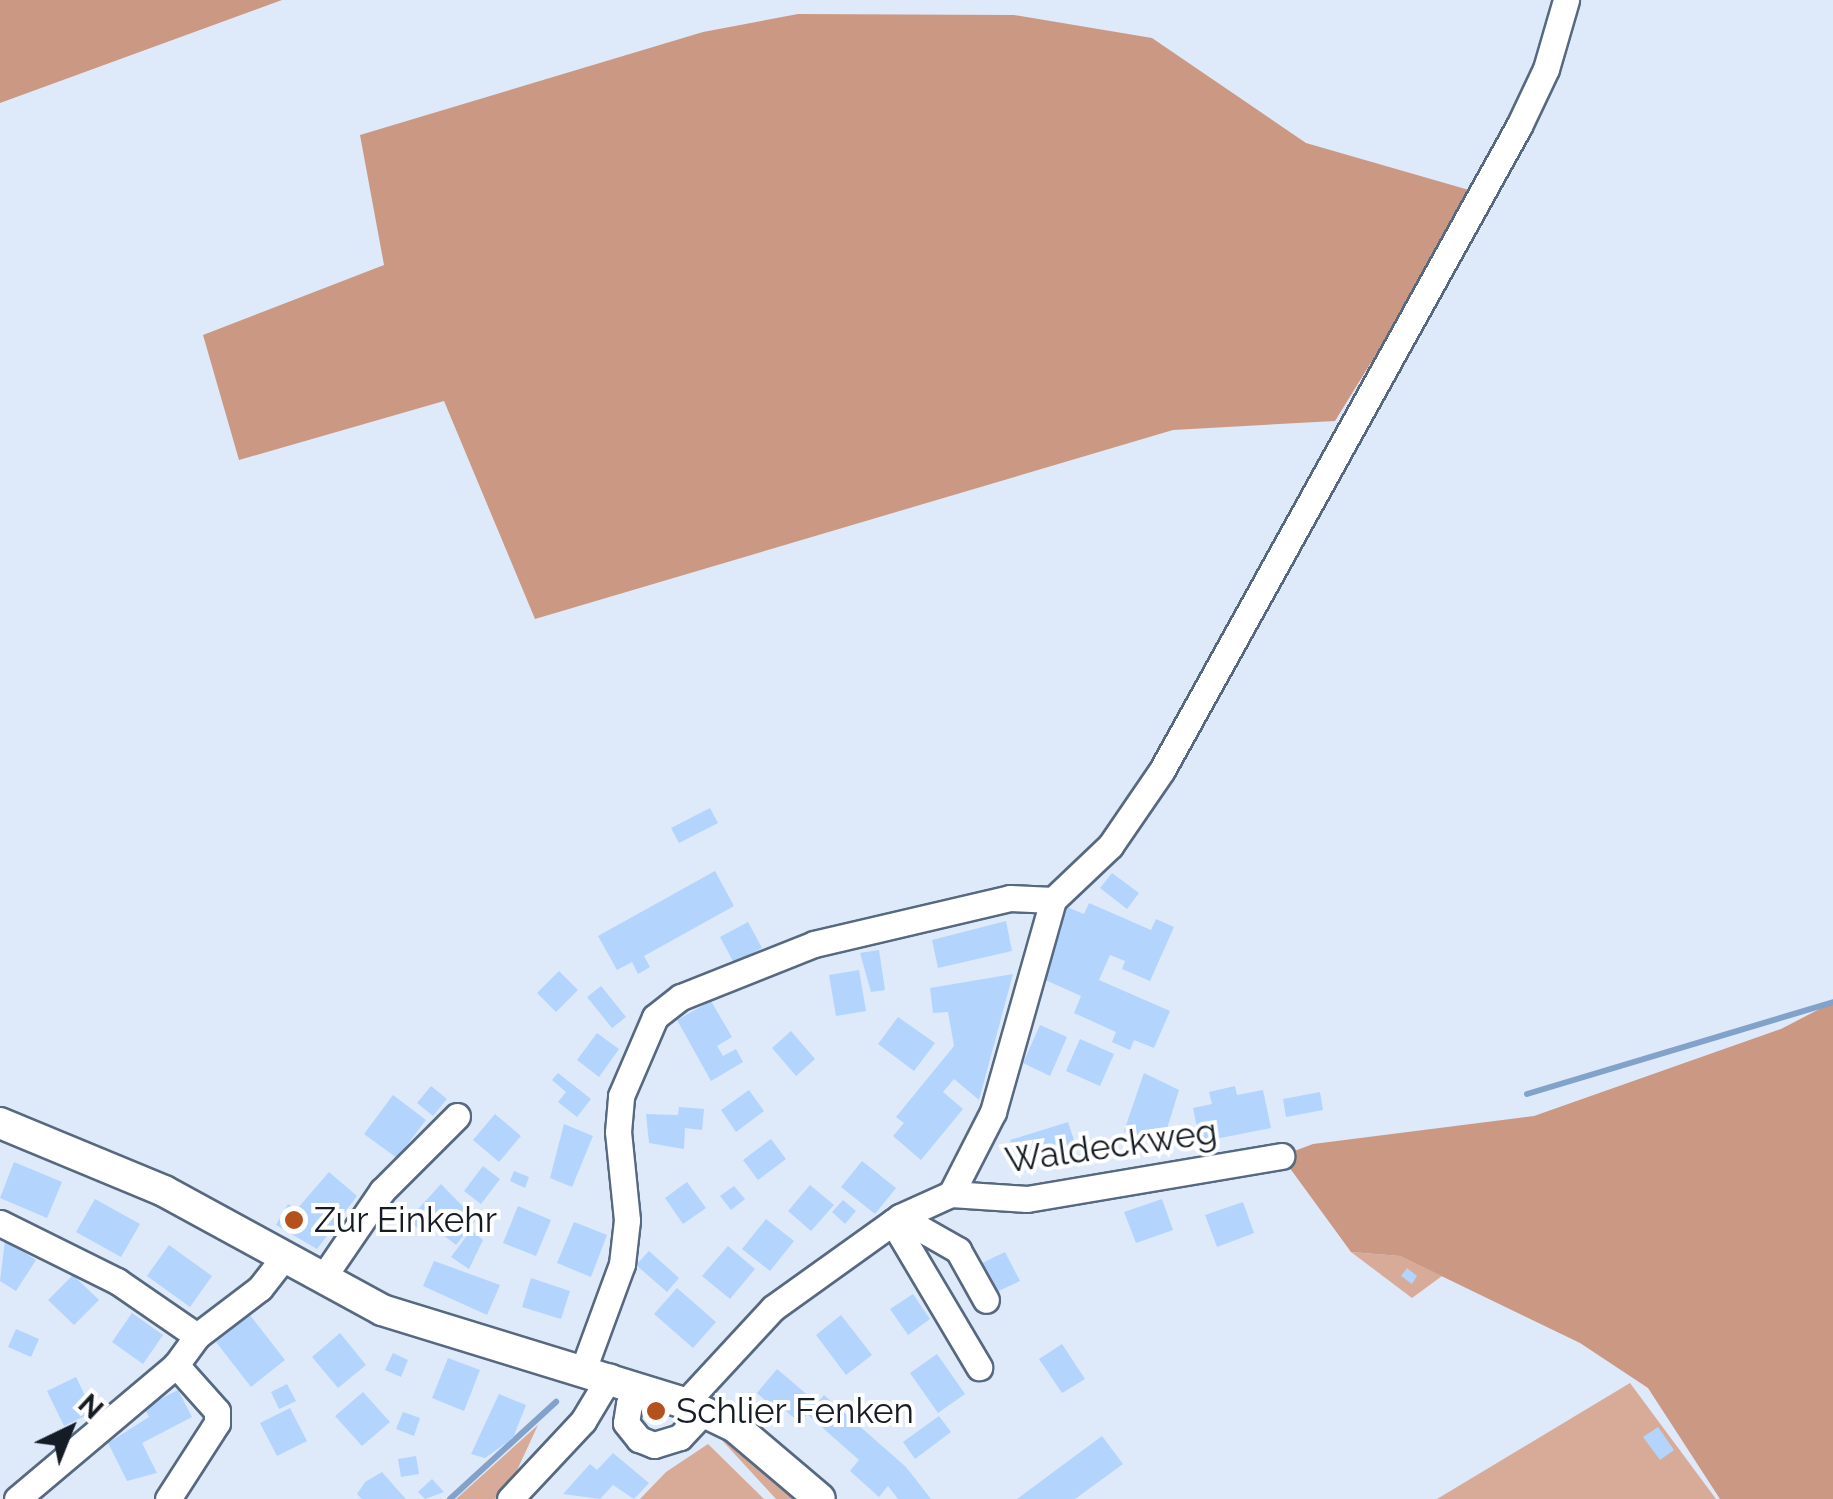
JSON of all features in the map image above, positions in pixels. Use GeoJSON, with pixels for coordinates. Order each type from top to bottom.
{"type":"FeatureCollection","features":[{"type":"Feature","properties":{"kind":"main road"},"geometry":{"type":"LineString","coordinates":[[0,1123],[164,1191],[382,1310],[596,1373],[694,1408],[747,1436],[820,1499]]}},
{"type":"Feature","properties":{"kind":"street"},"geometry":{"type":"LineString","coordinates":[[644,1389],[629,1404],[626,1423],[638,1439],[654,1445],[680,1437],[694,1408],[773,1308],[896,1219],[951,1194],[993,1112],[1053,900],[1110,846],[1162,770],[1519,126],[1546,69],[1566,0]]}},
{"type":"Feature","properties":{"kind":"street"},"geometry":{"type":"LineString","coordinates":[[510,1499],[583,1421],[622,1264],[628,1220],[618,1132],[621,1096],[656,1017],[680,997],[814,944],[1010,898],[1053,900]]}},
{"type":"Feature","properties":{"kind":"street"},"geometry":{"type":"LineString","coordinates":[[322,1279],[382,1191],[457,1116]]}},
{"type":"Feature","properties":{"kind":"street","name":"Waldeckweg"},"geometry":{"type":"LineString","coordinates":[[951,1194],[1027,1198],[1281,1156]]}},
{"type":"Feature","properties":{"kind":"street"},"geometry":{"type":"LineString","coordinates":[[896,1219],[958,1250],[986,1300]]}},
{"type":"Feature","properties":{"kind":"street"},"geometry":{"type":"LineString","coordinates":[[896,1219],[979,1366]]}},
{"type":"Feature","properties":{"kind":"street"},"geometry":{"type":"LineString","coordinates":[[0,1223],[118,1281],[197,1336]]}},
{"type":"Feature","properties":{"kind":"street"},"geometry":{"type":"LineString","coordinates":[[17,1499],[176,1365],[197,1336],[260,1288],[284,1258]]}},
{"type":"Feature","properties":{"kind":"street"},"geometry":{"type":"LineString","coordinates":[[168,1499],[217,1422],[216,1411],[176,1365]]}},
{"type":"Feature","properties":{"kind":"shaded area"},"geometry":{"type":"Polygon","coordinates":[[[0,0],[282,0],[0,103],[0,0]]]}},
{"type":"Feature","properties":{"kind":"shaded area"},"geometry":{"type":"Polygon","coordinates":[[[798,14],[1014,15],[1152,38],[1306,143],[1476,192],[1335,421],[1173,430],[535,619],[444,401],[239,460],[203,335],[384,265],[360,135],[703,32],[798,14]]]}},
{"type":"Feature","properties":{"kind":"shaded area"},"geometry":{"type":"Polygon","coordinates":[[[1833,1002],[1833,1499],[1720,1499],[1648,1388],[1580,1343],[1400,1256],[1351,1252],[1281,1156],[1313,1144],[1534,1116],[1781,1029],[1833,1002]]]}},
{"type":"Feature","properties":{"kind":"shaded area"},"geometry":{"type":"Polygon","coordinates":[[[1351,1252],[1400,1256],[1442,1276],[1412,1298],[1351,1252]]]}},
{"type":"Feature","properties":{"kind":"shaded area"},"geometry":{"type":"Polygon","coordinates":[[[1630,1383],[1716,1499],[1437,1499],[1630,1383]]]}},
{"type":"Feature","properties":{"kind":"shaded area"},"geometry":{"type":"Polygon","coordinates":[[[538,1425],[512,1481],[495,1499],[456,1499],[538,1425]]]}},
{"type":"Feature","properties":{"kind":"shaded area"},"geometry":{"type":"Polygon","coordinates":[[[719,1437],[739,1442],[802,1499],[776,1499],[719,1437]]]}},
{"type":"Feature","properties":{"kind":"shaded area"},"geometry":{"type":"Polygon","coordinates":[[[708,1444],[764,1499],[640,1499],[666,1472],[708,1444]]]}},
{"type":"Feature","properties":{"kind":"building"},"geometry":{"type":"Polygon","coordinates":[[[710,808],[718,823],[679,843],[671,828],[710,808]]]}},
{"type":"Feature","properties":{"kind":"building"},"geometry":{"type":"Polygon","coordinates":[[[715,871],[734,906],[644,956],[650,967],[638,974],[632,962],[617,970],[598,936],[715,871]]]}},
{"type":"Feature","properties":{"kind":"building"},"geometry":{"type":"Polygon","coordinates":[[[1112,873],[1139,893],[1127,909],[1100,888],[1112,873]]]}},
{"type":"Feature","properties":{"kind":"building"},"geometry":{"type":"Polygon","coordinates":[[[1089,903],[1151,930],[1156,919],[1174,927],[1150,981],[1122,969],[1125,961],[1110,955],[1099,980],[1170,1011],[1154,1048],[1134,1040],[1130,1050],[1112,1042],[1116,1032],[1074,1013],[1081,996],[1041,978],[1061,930],[1053,926],[1062,905],[1084,914],[1089,903]]]}},
{"type":"Feature","properties":{"kind":"building"},"geometry":{"type":"Polygon","coordinates":[[[1006,921],[1012,951],[938,968],[932,940],[1006,921]]]}},
{"type":"Feature","properties":{"kind":"building"},"geometry":{"type":"Polygon","coordinates":[[[748,922],[762,948],[734,963],[720,937],[748,922]]]}},
{"type":"Feature","properties":{"kind":"building"},"geometry":{"type":"Polygon","coordinates":[[[879,950],[885,990],[871,992],[860,953],[879,950]]]}},
{"type":"Feature","properties":{"kind":"building"},"geometry":{"type":"Polygon","coordinates":[[[859,970],[866,1011],[836,1016],[829,975],[859,970]]]}},
{"type":"Feature","properties":{"kind":"building"},"geometry":{"type":"Polygon","coordinates":[[[559,971],[578,990],[556,1012],[537,993],[559,971]]]}},
{"type":"Feature","properties":{"kind":"building"},"geometry":{"type":"Polygon","coordinates":[[[1013,974],[979,1100],[954,1079],[943,1092],[963,1109],[921,1160],[893,1136],[904,1123],[896,1117],[954,1046],[948,1012],[933,1013],[930,988],[1013,974]]]}},
{"type":"Feature","properties":{"kind":"building"},"geometry":{"type":"Polygon","coordinates":[[[601,986],[626,1017],[612,1028],[587,997],[601,986]]]}},
{"type":"Feature","properties":{"kind":"building"},"geometry":{"type":"Polygon","coordinates":[[[711,1001],[732,1037],[717,1046],[723,1056],[736,1049],[743,1062],[711,1081],[677,1020],[711,1001]]]}},
{"type":"Feature","properties":{"kind":"building"},"geometry":{"type":"Polygon","coordinates":[[[898,1017],[935,1043],[914,1071],[878,1044],[898,1017]]]}},
{"type":"Feature","properties":{"kind":"building"},"geometry":{"type":"Polygon","coordinates":[[[1040,1025],[1067,1037],[1050,1076],[1023,1063],[1040,1025]]]}},
{"type":"Feature","properties":{"kind":"building"},"geometry":{"type":"Polygon","coordinates":[[[791,1031],[815,1059],[796,1076],[772,1048],[791,1031]]]}},
{"type":"Feature","properties":{"kind":"building"},"geometry":{"type":"Polygon","coordinates":[[[597,1033],[619,1049],[599,1077],[577,1060],[597,1033]]]}},
{"type":"Feature","properties":{"kind":"building"},"geometry":{"type":"Polygon","coordinates":[[[1080,1039],[1114,1054],[1100,1086],[1066,1071],[1080,1039]]]}},
{"type":"Feature","properties":{"kind":"building"},"geometry":{"type":"Polygon","coordinates":[[[558,1073],[591,1099],[577,1117],[558,1102],[566,1092],[552,1080],[558,1073]]]}},
{"type":"Feature","properties":{"kind":"building"},"geometry":{"type":"Polygon","coordinates":[[[1144,1073],[1179,1090],[1161,1148],[1124,1131],[1144,1073]]]}},
{"type":"Feature","properties":{"kind":"building"},"geometry":{"type":"Polygon","coordinates":[[[431,1086],[447,1099],[433,1116],[417,1103],[431,1086]]]}},
{"type":"Feature","properties":{"kind":"building"},"geometry":{"type":"Polygon","coordinates":[[[1235,1086],[1237,1095],[1263,1090],[1271,1128],[1200,1142],[1193,1108],[1212,1104],[1209,1092],[1235,1086]]]}},
{"type":"Feature","properties":{"kind":"building"},"geometry":{"type":"Polygon","coordinates":[[[749,1090],[764,1111],[736,1132],[721,1110],[749,1090]]]}},
{"type":"Feature","properties":{"kind":"building"},"geometry":{"type":"Polygon","coordinates":[[[1320,1092],[1323,1110],[1286,1117],[1283,1099],[1320,1092]]]}},
{"type":"Feature","properties":{"kind":"building"},"geometry":{"type":"Polygon","coordinates":[[[393,1095],[426,1120],[397,1158],[364,1134],[393,1095]]]}},
{"type":"Feature","properties":{"kind":"building"},"geometry":{"type":"Polygon","coordinates":[[[679,1107],[704,1109],[702,1130],[685,1128],[684,1149],[649,1143],[646,1114],[678,1115],[679,1107]]]}},
{"type":"Feature","properties":{"kind":"building"},"geometry":{"type":"Polygon","coordinates":[[[495,1114],[521,1136],[499,1162],[473,1140],[495,1114]]]}},
{"type":"Feature","properties":{"kind":"building"},"geometry":{"type":"Polygon","coordinates":[[[1068,1122],[1077,1149],[1018,1166],[1010,1140],[1068,1122]]]}},
{"type":"Feature","properties":{"kind":"building"},"geometry":{"type":"Polygon","coordinates":[[[564,1124],[593,1136],[572,1187],[550,1178],[564,1124]]]}},
{"type":"Feature","properties":{"kind":"building"},"geometry":{"type":"Polygon","coordinates":[[[771,1139],[786,1159],[758,1180],[743,1160],[771,1139]]]}},
{"type":"Feature","properties":{"kind":"building"},"geometry":{"type":"Polygon","coordinates":[[[862,1161],[896,1188],[875,1214],[841,1187],[862,1161]]]}},
{"type":"Feature","properties":{"kind":"building"},"geometry":{"type":"Polygon","coordinates":[[[14,1162],[62,1182],[47,1218],[0,1198],[14,1162]]]}},
{"type":"Feature","properties":{"kind":"building"},"geometry":{"type":"Polygon","coordinates":[[[483,1166],[500,1179],[481,1204],[464,1191],[483,1166]]]}},
{"type":"Feature","properties":{"kind":"building"},"geometry":{"type":"Polygon","coordinates":[[[514,1171],[529,1177],[525,1188],[510,1181],[514,1171]]]}},
{"type":"Feature","properties":{"kind":"building"},"geometry":{"type":"Polygon","coordinates":[[[329,1172],[357,1196],[317,1249],[276,1225],[288,1204],[297,1209],[329,1172]]]}},
{"type":"Feature","properties":{"kind":"building"},"geometry":{"type":"Polygon","coordinates":[[[687,1182],[706,1208],[683,1224],[665,1198],[687,1182]]]}},
{"type":"Feature","properties":{"kind":"building"},"geometry":{"type":"Polygon","coordinates":[[[441,1184],[476,1220],[456,1245],[427,1222],[420,1230],[408,1220],[441,1184]]]}},
{"type":"Feature","properties":{"kind":"building"},"geometry":{"type":"Polygon","coordinates":[[[810,1185],[834,1205],[811,1231],[788,1211],[810,1185]]]}},
{"type":"Feature","properties":{"kind":"building"},"geometry":{"type":"Polygon","coordinates":[[[734,1186],[745,1199],[731,1210],[720,1196],[734,1186]]]}},
{"type":"Feature","properties":{"kind":"building"},"geometry":{"type":"Polygon","coordinates":[[[95,1199],[140,1224],[121,1257],[76,1232],[95,1199]]]}},
{"type":"Feature","properties":{"kind":"building"},"geometry":{"type":"Polygon","coordinates":[[[1162,1199],[1173,1230],[1136,1243],[1124,1212],[1162,1199]]]}},
{"type":"Feature","properties":{"kind":"building"},"geometry":{"type":"Polygon","coordinates":[[[843,1200],[856,1211],[845,1224],[832,1212],[843,1200]]]}},
{"type":"Feature","properties":{"kind":"building"},"geometry":{"type":"Polygon","coordinates":[[[1243,1202],[1254,1233],[1217,1247],[1205,1215],[1243,1202]]]}},
{"type":"Feature","properties":{"kind":"building"},"geometry":{"type":"Polygon","coordinates":[[[518,1206],[551,1220],[536,1256],[503,1243],[518,1206]]]}},
{"type":"Feature","properties":{"kind":"building"},"geometry":{"type":"Polygon","coordinates":[[[766,1219],[794,1241],[770,1271],[742,1249],[766,1219]]]}},
{"type":"Feature","properties":{"kind":"building"},"geometry":{"type":"Polygon","coordinates":[[[574,1222],[607,1235],[591,1277],[557,1263],[574,1222]]]}},
{"type":"Feature","properties":{"kind":"building"},"geometry":{"type":"Polygon","coordinates":[[[471,1230],[483,1240],[469,1269],[451,1257],[471,1230]]]}},
{"type":"Feature","properties":{"kind":"building"},"geometry":{"type":"Polygon","coordinates":[[[5,1240],[36,1260],[16,1291],[0,1281],[5,1240]]]}},
{"type":"Feature","properties":{"kind":"building"},"geometry":{"type":"Polygon","coordinates":[[[169,1245],[212,1276],[190,1307],[147,1276],[169,1245]]]}},
{"type":"Feature","properties":{"kind":"building"},"geometry":{"type":"Polygon","coordinates":[[[728,1246],[755,1269],[730,1299],[702,1276],[728,1246]]]}},
{"type":"Feature","properties":{"kind":"building"},"geometry":{"type":"Polygon","coordinates":[[[649,1251],[679,1278],[667,1292],[636,1265],[649,1251]]]}},
{"type":"Feature","properties":{"kind":"building"},"geometry":{"type":"Polygon","coordinates":[[[1005,1252],[1020,1281],[990,1295],[976,1266],[1005,1252]]]}},
{"type":"Feature","properties":{"kind":"building"},"geometry":{"type":"Polygon","coordinates":[[[434,1261],[500,1285],[487,1315],[423,1286],[434,1261]]]}},
{"type":"Feature","properties":{"kind":"building"},"geometry":{"type":"Polygon","coordinates":[[[1407,1268],[1417,1276],[1412,1284],[1401,1276],[1407,1268]]]}},
{"type":"Feature","properties":{"kind":"building"},"geometry":{"type":"Polygon","coordinates":[[[73,1275],[99,1300],[74,1325],[48,1300],[73,1275]]]}},
{"type":"Feature","properties":{"kind":"building"},"geometry":{"type":"Polygon","coordinates":[[[531,1278],[570,1291],[561,1319],[522,1307],[531,1278]]]}},
{"type":"Feature","properties":{"kind":"building"},"geometry":{"type":"Polygon","coordinates":[[[677,1288],[716,1322],[693,1348],[654,1314],[677,1288]]]}},
{"type":"Feature","properties":{"kind":"building"},"geometry":{"type":"Polygon","coordinates":[[[913,1294],[930,1319],[908,1335],[890,1309],[913,1294]]]}},
{"type":"Feature","properties":{"kind":"building"},"geometry":{"type":"Polygon","coordinates":[[[132,1313],[163,1335],[143,1364],[112,1342],[132,1313]]]}},
{"type":"Feature","properties":{"kind":"building"},"geometry":{"type":"Polygon","coordinates":[[[250,1315],[285,1360],[251,1387],[216,1342],[250,1315]]]}},
{"type":"Feature","properties":{"kind":"building"},"geometry":{"type":"Polygon","coordinates":[[[841,1315],[872,1355],[846,1375],[816,1335],[841,1315]]]}},
{"type":"Feature","properties":{"kind":"building"},"geometry":{"type":"Polygon","coordinates":[[[16,1329],[39,1339],[31,1357],[8,1347],[16,1329]]]}},
{"type":"Feature","properties":{"kind":"building"},"geometry":{"type":"Polygon","coordinates":[[[340,1333],[366,1365],[338,1388],[312,1357],[340,1333]]]}},
{"type":"Feature","properties":{"kind":"building"},"geometry":{"type":"Polygon","coordinates":[[[1062,1344],[1085,1379],[1062,1393],[1039,1359],[1062,1344]]]}},
{"type":"Feature","properties":{"kind":"building"},"geometry":{"type":"Polygon","coordinates":[[[393,1353],[408,1360],[401,1377],[385,1370],[393,1353]]]}},
{"type":"Feature","properties":{"kind":"building"},"geometry":{"type":"Polygon","coordinates":[[[937,1354],[965,1394],[938,1413],[910,1373],[937,1354]]]}},
{"type":"Feature","properties":{"kind":"building"},"geometry":{"type":"Polygon","coordinates":[[[448,1358],[480,1370],[464,1411],[432,1398],[448,1358]]]}},
{"type":"Feature","properties":{"kind":"building"},"geometry":{"type":"Polygon","coordinates":[[[777,1369],[817,1403],[824,1395],[906,1467],[931,1499],[898,1499],[888,1486],[879,1497],[850,1471],[859,1460],[807,1414],[800,1423],[757,1393],[777,1369]]]}},
{"type":"Feature","properties":{"kind":"building"},"geometry":{"type":"Polygon","coordinates":[[[76,1377],[93,1412],[64,1426],[47,1391],[76,1377]]]}},
{"type":"Feature","properties":{"kind":"building"},"geometry":{"type":"Polygon","coordinates":[[[287,1384],[296,1401],[279,1409],[271,1392],[287,1384]]]}},
{"type":"Feature","properties":{"kind":"building"},"geometry":{"type":"Polygon","coordinates":[[[178,1390],[192,1417],[142,1443],[157,1473],[127,1481],[108,1443],[149,1417],[144,1407],[178,1390]]]}},
{"type":"Feature","properties":{"kind":"building"},"geometry":{"type":"Polygon","coordinates":[[[363,1392],[390,1422],[362,1446],[335,1416],[363,1392]]]}},
{"type":"Feature","properties":{"kind":"building"},"geometry":{"type":"Polygon","coordinates":[[[499,1394],[526,1405],[513,1438],[485,1458],[471,1454],[499,1394]]]}},
{"type":"Feature","properties":{"kind":"building"},"geometry":{"type":"Polygon","coordinates":[[[290,1408],[307,1441],[277,1456],[260,1423],[290,1408]]]}},
{"type":"Feature","properties":{"kind":"building"},"geometry":{"type":"Polygon","coordinates":[[[403,1412],[420,1418],[414,1436],[396,1429],[403,1412]]]}},
{"type":"Feature","properties":{"kind":"building"},"geometry":{"type":"Polygon","coordinates":[[[939,1416],[951,1432],[915,1459],[903,1442],[939,1416]]]}},
{"type":"Feature","properties":{"kind":"building"},"geometry":{"type":"Polygon","coordinates":[[[1658,1427],[1674,1450],[1660,1460],[1643,1437],[1658,1427]]]}},
{"type":"Feature","properties":{"kind":"building"},"geometry":{"type":"Polygon","coordinates":[[[1102,1436],[1123,1464],[1075,1499],[1017,1499],[1102,1436]]]}},
{"type":"Feature","properties":{"kind":"building"},"geometry":{"type":"Polygon","coordinates":[[[613,1453],[649,1483],[634,1499],[613,1485],[600,1499],[563,1494],[590,1464],[597,1470],[613,1453]]]}},
{"type":"Feature","properties":{"kind":"building"},"geometry":{"type":"Polygon","coordinates":[[[416,1456],[419,1474],[401,1477],[398,1459],[416,1456]]]}},
{"type":"Feature","properties":{"kind":"building"},"geometry":{"type":"Polygon","coordinates":[[[382,1472],[406,1499],[362,1499],[357,1494],[365,1482],[382,1472]]]}},
{"type":"Feature","properties":{"kind":"building"},"geometry":{"type":"Polygon","coordinates":[[[432,1479],[444,1492],[425,1499],[418,1492],[432,1479]]]}},
{"type":"Feature","properties":{"kind":"waterway"},"geometry":{"type":"LineString","coordinates":[[1527,1094],[1833,1002]]}},
{"type":"Feature","properties":{"kind":"waterway"},"geometry":{"type":"LineString","coordinates":[[450,1499],[556,1402]]}},
{"type":"Feature","properties":{"kind":"place","name":"Zur Einkehr"},"geometry":{"type":"Point","coordinates":[294,1220]}},
{"type":"Feature","properties":{"kind":"place","name":"Schlier Fenken"},"geometry":{"type":"Point","coordinates":[656,1411]}}]}
